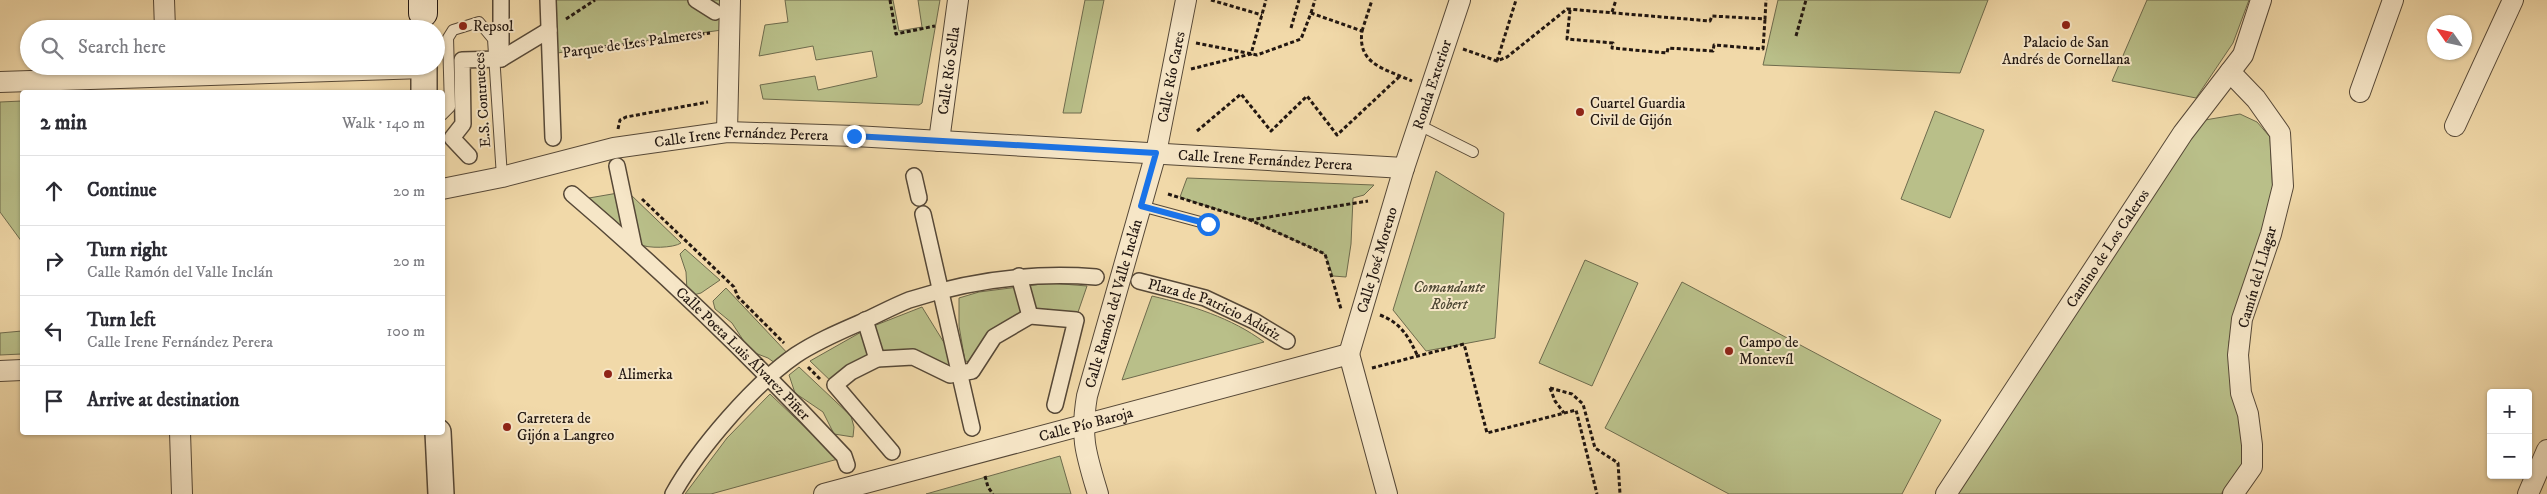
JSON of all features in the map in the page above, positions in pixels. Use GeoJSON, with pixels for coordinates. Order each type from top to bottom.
{"type":"FeatureCollection","features":[{"type":"Feature","properties":{"kind":"street"},"geometry":{"type":"LineString","coordinates":[[164,0],[164,20]]}},
{"type":"Feature","properties":{"kind":"street"},"geometry":{"type":"LineString","coordinates":[[498,59],[501,0]]}},
{"type":"Feature","properties":{"kind":"street","name":"Parque de Les Palmeres"},"geometry":{"type":"LineString","coordinates":[[548,0],[553,138]]}},
{"type":"Feature","properties":{"kind":"street","name":"Parque de Les Palmeres"},"geometry":{"type":"LineString","coordinates":[[696,0],[722,6]]}},
{"type":"Feature","properties":{"kind":"street","name":"Calle Río Sella"},"geometry":{"type":"LineString","coordinates":[[939,141],[958,0]]}},
{"type":"Feature","properties":{"kind":"street","name":"Calle Río Cares"},"geometry":{"type":"LineString","coordinates":[[1156,153],[1186,0]]}},
{"type":"Feature","properties":{"kind":"street","name":"Ronda Exterior"},"geometry":{"type":"LineString","coordinates":[[1404,168],[1460,0]]}},
{"type":"Feature","properties":{"kind":"street","name":"Camino de Los Caleros"},"geometry":{"type":"LineString","coordinates":[[1946,494],[2183,133],[2242,54],[2261,0]]}},
{"type":"Feature","properties":{"kind":"street"},"geometry":{"type":"LineString","coordinates":[[2360,92],[2393,0]]}},
{"type":"Feature","properties":{"kind":"street"},"geometry":{"type":"LineString","coordinates":[[2455,126],[2512,0]]}},
{"type":"Feature","properties":{"kind":"street"},"geometry":{"type":"LineString","coordinates":[[722,6],[728,90],[727,132]]}},
{"type":"Feature","properties":{"kind":"street"},"geometry":{"type":"LineString","coordinates":[[469,156],[452,138],[463,124],[462,60],[498,59],[549,30]]}},
{"type":"Feature","properties":{"kind":"street","name":"Camín del Llagar"},"geometry":{"type":"LineString","coordinates":[[2230,72],[2256,99],[2280,133],[2283,186],[2271,234],[2242,319],[2238,356],[2241,392],[2248,414],[2252,445],[2252,467],[2233,494]]}},
{"type":"Feature","properties":{"kind":"street"},"geometry":{"type":"LineString","coordinates":[[0,82],[166,78],[424,76]]}},
{"type":"Feature","properties":{"kind":"street","name":"Calle Irene Fernández Perera"},"geometry":{"type":"LineString","coordinates":[[445,188],[502,177],[623,147],[727,132],[939,141],[1404,168]]}},
{"type":"Feature","properties":{"kind":"street","name":"Calle Ramón del Valle Inclán"},"geometry":{"type":"LineString","coordinates":[[1098,494],[1084,447],[1082,425],[1087,396],[1156,153]]}},
{"type":"Feature","properties":{"kind":"street"},"geometry":{"type":"LineString","coordinates":[[617,166],[634,247]]}},
{"type":"Feature","properties":{"kind":"street","name":"Calle José Moreno"},"geometry":{"type":"LineString","coordinates":[[1349,354],[1404,168]]}},
{"type":"Feature","properties":{"kind":"street"},"geometry":{"type":"LineString","coordinates":[[914,176],[919,198]]}},
{"type":"Feature","properties":{"kind":"street","name":"Calle Poeta Luis Álvarez Piñer"},"geometry":{"type":"LineString","coordinates":[[572,194],[634,247],[770,377],[844,456],[847,465]]}},
{"type":"Feature","properties":{"kind":"street"},"geometry":{"type":"LineString","coordinates":[[923,214],[961,372],[972,428]]}},
{"type":"Feature","properties":{"kind":"street"},"geometry":{"type":"LineString","coordinates":[[1019,276],[1030,316]]}},
{"type":"Feature","properties":{"kind":"street"},"geometry":{"type":"LineString","coordinates":[[673,494],[706,445],[770,377],[796,356],[829,336],[908,301],[999,278],[1019,276],[1096,277]]}},
{"type":"Feature","properties":{"kind":"street","name":"Plaza de Patricio Adúriz"},"geometry":{"type":"LineString","coordinates":[[1139,281],[1205,298],[1254,321],[1288,341]]}},
{"type":"Feature","properties":{"kind":"street"},"geometry":{"type":"LineString","coordinates":[[892,452],[835,384],[851,372],[877,359],[913,357],[950,375],[972,371],[994,337],[1030,316],[1076,320],[1055,405]]}},
{"type":"Feature","properties":{"kind":"street"},"geometry":{"type":"LineString","coordinates":[[865,320],[877,359]]}},
{"type":"Feature","properties":{"kind":"street"},"geometry":{"type":"LineString","coordinates":[[1349,354],[1386,494]]}},
{"type":"Feature","properties":{"kind":"street","name":"Calle Pío Baroja"},"geometry":{"type":"LineString","coordinates":[[824,494],[884,486],[1082,425],[1349,354]]}},
{"type":"Feature","properties":{"kind":"street"},"geometry":{"type":"LineString","coordinates":[[0,371],[20,370]]}},
{"type":"Feature","properties":{"kind":"street"},"geometry":{"type":"LineString","coordinates":[[180,435],[182,494]]}},
{"type":"Feature","properties":{"kind":"street"},"geometry":{"type":"LineString","coordinates":[[438,435],[441,494]]}},
{"type":"Feature","properties":{"kind":"street"},"geometry":{"type":"LineString","coordinates":[[2528,494],[2545,460]]}},
{"type":"Feature","properties":{"kind":"lane","name":"E.S. Contrueces"},"geometry":{"type":"LineString","coordinates":[[445,112],[450,107],[448,38],[453,30],[479,22],[493,39],[498,59],[502,177]]}},
{"type":"Feature","properties":{"kind":"lane"},"geometry":{"type":"LineString","coordinates":[[1419,125],[1473,152]]}},
{"type":"Feature","properties":{"kind":"lane"},"geometry":{"type":"LineString","coordinates":[[1141,206],[1208,224]]}},
{"type":"Feature","properties":{"kind":"path","name":"Parque de Les Palmeres"},"geometry":{"type":"LineString","coordinates":[[549,30],[595,0]]}},
{"type":"Feature","properties":{"kind":"path"},"geometry":{"type":"LineString","coordinates":[[890,0],[896,34],[938,25]]}},
{"type":"Feature","properties":{"kind":"path"},"geometry":{"type":"LineString","coordinates":[[1211,0],[1262,15]]}},
{"type":"Feature","properties":{"kind":"path"},"geometry":{"type":"LineString","coordinates":[[1251,54],[1266,0]]}},
{"type":"Feature","properties":{"kind":"path"},"geometry":{"type":"LineString","coordinates":[[1291,28],[1299,0]]}},
{"type":"Feature","properties":{"kind":"path"},"geometry":{"type":"LineString","coordinates":[[1192,42],[1257,55],[1301,39],[1315,0]]}},
{"type":"Feature","properties":{"kind":"path"},"geometry":{"type":"LineString","coordinates":[[1372,0],[1360,43],[1364,54],[1376,65],[1412,81]]}},
{"type":"Feature","properties":{"kind":"path"},"geometry":{"type":"LineString","coordinates":[[1497,62],[1516,0]]}},
{"type":"Feature","properties":{"kind":"path"},"geometry":{"type":"LineString","coordinates":[[1612,12],[1616,0]]}},
{"type":"Feature","properties":{"kind":"path"},"geometry":{"type":"LineString","coordinates":[[1570,10],[1567,39],[1613,43],[1612,48],[1667,54],[1668,48],[1713,51],[1714,45],[1763,49],[1766,0]]}},
{"type":"Feature","properties":{"kind":"path"},"geometry":{"type":"LineString","coordinates":[[1796,36],[1806,0]]}},
{"type":"Feature","properties":{"kind":"path"},"geometry":{"type":"LineString","coordinates":[[1459,48],[1497,62],[1567,10],[1710,21],[1712,16],[1765,18]]}},
{"type":"Feature","properties":{"kind":"path"},"geometry":{"type":"LineString","coordinates":[[1311,13],[1362,31]]}},
{"type":"Feature","properties":{"kind":"path","name":"Parque de Les Palmeres"},"geometry":{"type":"LineString","coordinates":[[550,54],[714,32]]}},
{"type":"Feature","properties":{"kind":"path"},"geometry":{"type":"LineString","coordinates":[[1186,70],[1251,54]]}},
{"type":"Feature","properties":{"kind":"path"},"geometry":{"type":"LineString","coordinates":[[1198,130],[1241,94],[1271,131],[1307,96],[1337,135],[1400,76]]}},
{"type":"Feature","properties":{"kind":"path"},"geometry":{"type":"LineString","coordinates":[[623,147],[618,128],[620,120],[626,117],[707,103],[718,91],[728,90]]}},
{"type":"Feature","properties":{"kind":"path"},"geometry":{"type":"LineString","coordinates":[[637,194],[734,287],[738,297],[822,381]]}},
{"type":"Feature","properties":{"kind":"path"},"geometry":{"type":"LineString","coordinates":[[1168,194],[1250,220],[1325,254],[1333,276],[1341,312]]}},
{"type":"Feature","properties":{"kind":"path"},"geometry":{"type":"LineString","coordinates":[[1250,220],[1368,201]]}},
{"type":"Feature","properties":{"kind":"path"},"geometry":{"type":"LineString","coordinates":[[1380,315],[1394,320],[1408,335],[1418,357]]}},
{"type":"Feature","properties":{"kind":"path"},"geometry":{"type":"LineString","coordinates":[[1372,368],[1464,344],[1487,433],[1576,410],[1597,494]]}},
{"type":"Feature","properties":{"kind":"path"},"geometry":{"type":"LineString","coordinates":[[1564,412],[1555,401],[1550,388],[1572,394],[1583,404],[1595,448],[1618,464],[1620,494]]}},
{"type":"Feature","properties":{"kind":"path"},"geometry":{"type":"LineString","coordinates":[[985,476],[988,487],[993,494]]}},
{"type":"Feature","properties":{"kind":"green space"},"geometry":{"type":"Polygon","coordinates":[[[548,0],[730,0],[729,29],[550,54],[548,0]]]}},
{"type":"Feature","properties":{"kind":"green space"},"geometry":{"type":"Polygon","coordinates":[[[785,0],[893,0],[899,31],[922,27],[918,0],[940,0],[922,103],[919,105],[763,99],[760,85],[815,76],[818,90],[877,77],[872,51],[816,60],[813,46],[759,56],[765,25],[788,22],[785,0]]]}},
{"type":"Feature","properties":{"kind":"green space"},"geometry":{"type":"Polygon","coordinates":[[[1085,0],[1104,0],[1081,113],[1063,113],[1085,0]]]}},
{"type":"Feature","properties":{"kind":"green space"},"geometry":{"type":"Polygon","coordinates":[[[1778,0],[1988,0],[1960,73],[1763,65],[1778,0]]]}},
{"type":"Feature","properties":{"kind":"green space"},"geometry":{"type":"Polygon","coordinates":[[[2147,0],[2249,0],[2233,43],[2196,98],[2112,81],[2147,0]]]}},
{"type":"Feature","properties":{"kind":"green space"},"geometry":{"type":"Polygon","coordinates":[[[20,101],[20,239],[0,212],[0,102],[20,101]]]}},
{"type":"Feature","properties":{"kind":"green space"},"geometry":{"type":"Polygon","coordinates":[[[1935,111],[1984,130],[1950,218],[1901,199],[1935,111]]]}},
{"type":"Feature","properties":{"kind":"green space"},"geometry":{"type":"Polygon","coordinates":[[[2240,114],[2257,122],[2270,137],[2273,197],[2244,284],[2229,342],[2231,383],[2244,439],[2245,462],[2221,494],[1958,494],[2167,171],[2205,120],[2240,114]]]}},
{"type":"Feature","properties":{"kind":"green space","name":"Comandante Robert"},"geometry":{"type":"Polygon","coordinates":[[[1436,171],[1504,213],[1495,338],[1426,351],[1393,310],[1436,171]]]}},
{"type":"Feature","properties":{"kind":"green space"},"geometry":{"type":"Polygon","coordinates":[[[1187,178],[1374,185],[1364,195],[1353,198],[1351,244],[1346,277],[1333,276],[1325,254],[1250,220],[1180,197],[1187,178]]]}},
{"type":"Feature","properties":{"kind":"green space"},"geometry":{"type":"Polygon","coordinates":[[[618,193],[626,230],[589,198],[618,193]]]}},
{"type":"Feature","properties":{"kind":"green space"},"geometry":{"type":"Polygon","coordinates":[[[630,194],[681,243],[660,247],[648,247],[639,244],[630,194]]]}},
{"type":"Feature","properties":{"kind":"green space"},"geometry":{"type":"Polygon","coordinates":[[[685,249],[720,280],[701,293],[693,295],[687,291],[686,272],[680,254],[685,249]]]}},
{"type":"Feature","properties":{"kind":"green space"},"geometry":{"type":"Polygon","coordinates":[[[1585,260],[1638,283],[1592,386],[1539,363],[1585,260]]]}},
{"type":"Feature","properties":{"kind":"green space","name":"Campo de Montevíl"},"geometry":{"type":"Polygon","coordinates":[[[1682,282],[1941,420],[1902,494],[1729,494],[1605,428],[1682,282]]]}},
{"type":"Feature","properties":{"kind":"green space"},"geometry":{"type":"Polygon","coordinates":[[[1050,283],[1087,286],[1076,318],[1033,314],[972,362],[965,361],[959,326],[959,298],[979,292],[1050,283]]]}},
{"type":"Feature","properties":{"kind":"green space"},"geometry":{"type":"Polygon","coordinates":[[[726,288],[791,357],[779,366],[768,358],[755,353],[745,343],[732,323],[715,309],[713,301],[726,288]]]}},
{"type":"Feature","properties":{"kind":"green space"},"geometry":{"type":"Polygon","coordinates":[[[1152,296],[1225,319],[1264,342],[1122,380],[1152,296]]]}},
{"type":"Feature","properties":{"kind":"green space"},"geometry":{"type":"Polygon","coordinates":[[[922,307],[956,362],[954,368],[883,355],[871,327],[922,307]]]}},
{"type":"Feature","properties":{"kind":"green space"},"geometry":{"type":"Polygon","coordinates":[[[20,331],[20,354],[0,355],[0,333],[20,331]]]}},
{"type":"Feature","properties":{"kind":"green space"},"geometry":{"type":"Polygon","coordinates":[[[863,331],[872,361],[835,385],[810,361],[863,331]]]}},
{"type":"Feature","properties":{"kind":"green space"},"geometry":{"type":"Polygon","coordinates":[[[799,367],[851,416],[854,427],[853,437],[834,434],[823,412],[795,393],[789,375],[799,367]]]}},
{"type":"Feature","properties":{"kind":"green space"},"geometry":{"type":"Polygon","coordinates":[[[770,394],[838,459],[711,494],[685,494],[727,438],[770,394]]]}},
{"type":"Feature","properties":{"kind":"green space"},"geometry":{"type":"Polygon","coordinates":[[[1060,456],[1071,494],[926,494],[1060,456]]]}},
{"type":"Feature","properties":{"kind":"place","name":"Palacio de San Andrés de Cornellana"},"geometry":{"type":"Point","coordinates":[2066,25]}},
{"type":"Feature","properties":{"kind":"place","name":"Repsol"},"geometry":{"type":"Point","coordinates":[463,26]}},
{"type":"Feature","properties":{"kind":"place","name":"Cuartel Guardia Civil de Gijón"},"geometry":{"type":"Point","coordinates":[1580,112]}},
{"type":"Feature","properties":{"kind":"place","name":"Campo de Montevíl"},"geometry":{"type":"Point","coordinates":[1729,351]}},
{"type":"Feature","properties":{"kind":"place","name":"Alimerka"},"geometry":{"type":"Point","coordinates":[608,374]}},
{"type":"Feature","properties":{"kind":"place","name":"Carretera de Gijón a Langreo"},"geometry":{"type":"Point","coordinates":[507,427]}},
{"type":"Feature","properties":{"kind":"route"},"geometry":{"type":"LineString","coordinates":[[854,136],[1156,153],[1141,206],[1208,224]]}}]}
